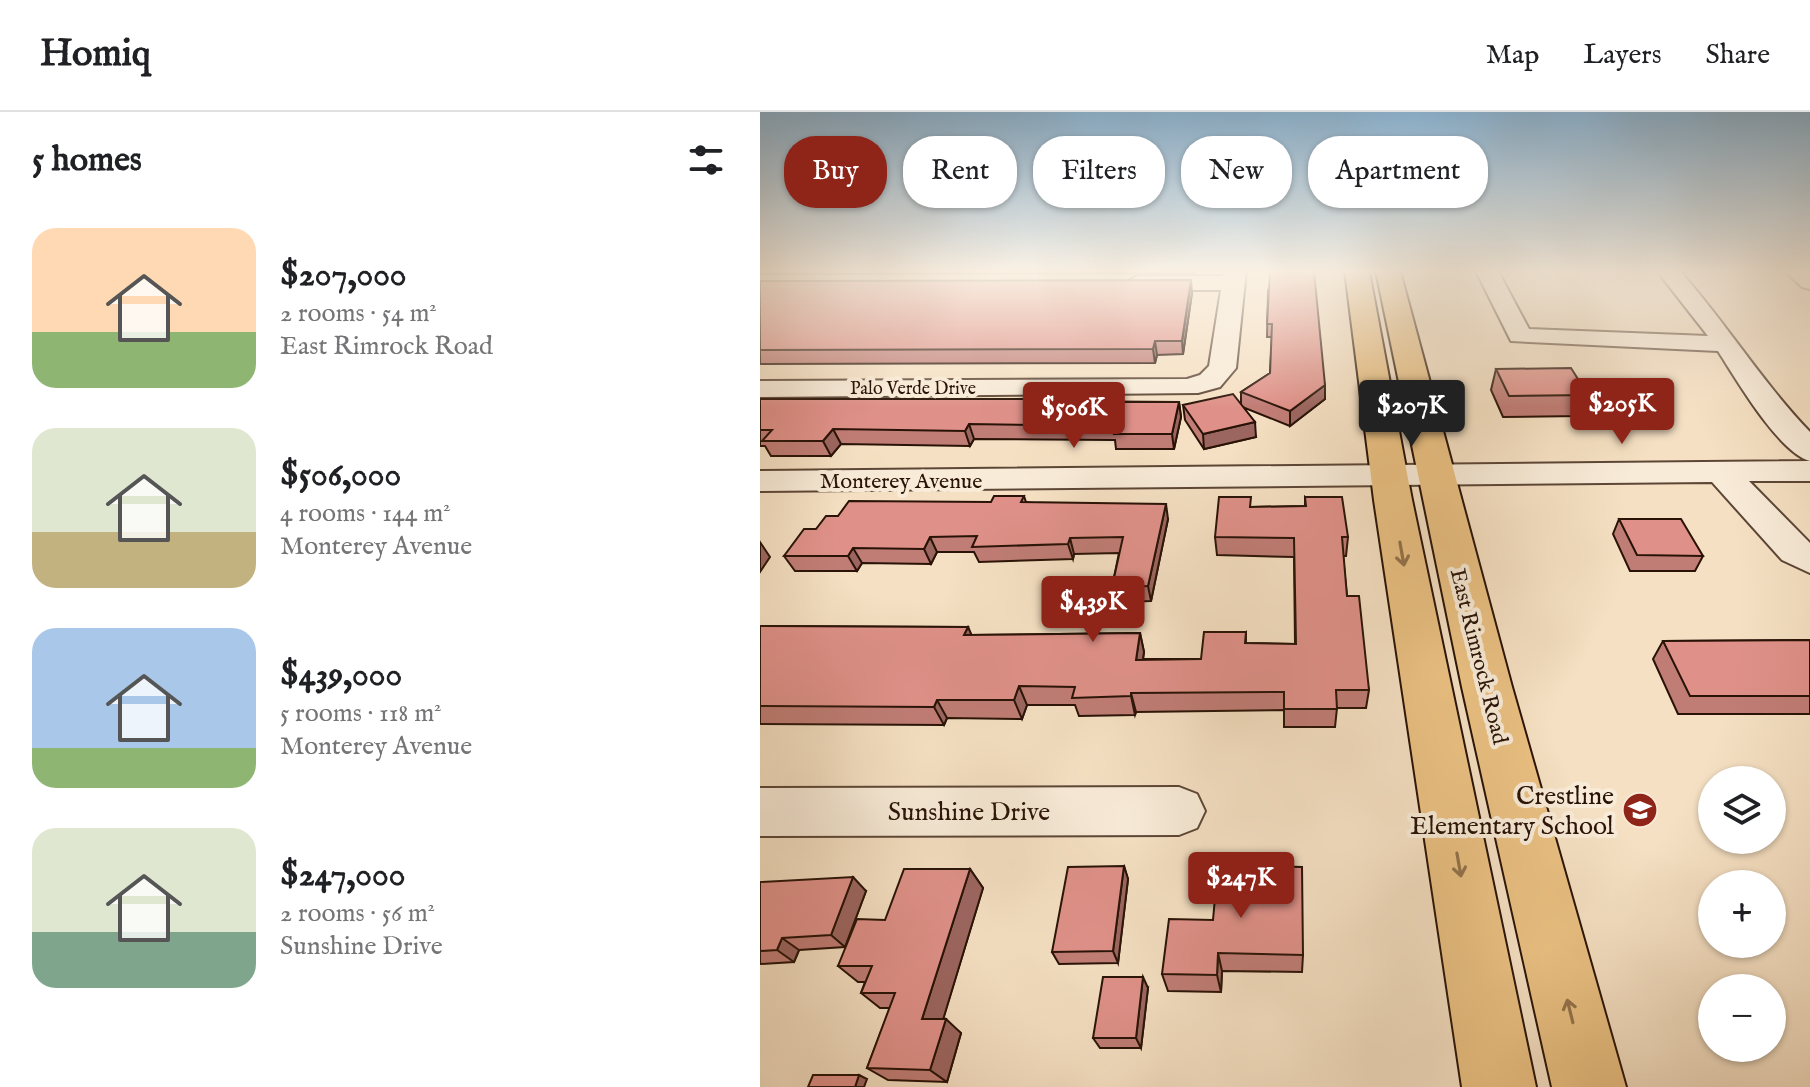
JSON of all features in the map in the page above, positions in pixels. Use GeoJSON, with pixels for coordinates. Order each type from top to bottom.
{"type":"FeatureCollection","features":[{"type":"Feature","properties":{"kind":"main road","name":"East Rimrock Road"},"geometry":{"type":"LineString","coordinates":[[1369,316],[1412,477],[1589,1087]]}},
{"type":"Feature","properties":{"kind":"main road","name":"East Rimrock Road"},"geometry":{"type":"LineString","coordinates":[[1393,316],[1412,477],[1499,1087]]}},
{"type":"Feature","properties":{"kind":"street","name":"Palo Verde Drive"},"geometry":{"type":"LineString","coordinates":[[760,389],[1188,387],[1210,381],[1222,368],[1229,316]]}},
{"type":"Feature","properties":{"kind":"street"},"geometry":{"type":"LineString","coordinates":[[1510,316],[1520,336],[1726,344]]}},
{"type":"Feature","properties":{"kind":"street"},"geometry":{"type":"LineString","coordinates":[[1707,316],[1765,402],[1810,451]]}},
{"type":"Feature","properties":{"kind":"street","name":"Monterey Avenue"},"geometry":{"type":"LineString","coordinates":[[760,481],[1810,471]]}},
{"type":"Feature","properties":{"kind":"street"},"geometry":{"type":"LineString","coordinates":[[1722,473],[1795,551],[1810,560]]}},
{"type":"Feature","properties":{"kind":"street","name":"Sunshine Drive"},"geometry":{"type":"LineString","coordinates":[[760,812],[1179,811]]}},
{"type":"Feature","properties":{"kind":"building"},"geometry":{"type":"Polygon","coordinates":[[[760,316],[1186,316],[1182,341],[1155,341],[1153,349],[760,350],[760,316]]]}},
{"type":"Feature","properties":{"kind":"building"},"geometry":{"type":"Polygon","coordinates":[[[1267,316],[1318,316],[1325,385],[1290,411],[1241,392],[1270,373],[1272,324],[1267,324],[1267,316]]]}},
{"type":"Feature","properties":{"kind":"building"},"geometry":{"type":"Polygon","coordinates":[[[1571,368],[1588,395],[1509,396],[1496,369],[1571,368]]]}},
{"type":"Feature","properties":{"kind":"building"},"geometry":{"type":"Polygon","coordinates":[[[1233,394],[1255,422],[1203,434],[1183,405],[1233,394]]]}},
{"type":"Feature","properties":{"kind":"building"},"geometry":{"type":"Polygon","coordinates":[[[1083,395],[1112,395],[1110,402],[1179,402],[1172,434],[1114,434],[1116,426],[969,424],[965,431],[833,429],[823,441],[762,441],[772,430],[760,430],[760,399],[1082,399],[1083,395]]]}},
{"type":"Feature","properties":{"kind":"building"},"geometry":{"type":"Polygon","coordinates":[[[994,496],[1024,496],[1021,502],[1166,504],[1148,586],[1112,587],[1123,537],[1070,538],[1068,544],[972,547],[977,536],[930,537],[924,549],[853,548],[848,556],[784,556],[804,529],[816,529],[826,516],[838,516],[849,501],[991,502],[994,496]]]}},
{"type":"Feature","properties":{"kind":"building"},"geometry":{"type":"Polygon","coordinates":[[[1219,497],[1251,497],[1250,507],[1306,506],[1305,497],[1342,497],[1348,537],[1342,537],[1347,596],[1359,596],[1369,690],[1336,690],[1337,709],[1284,709],[1284,692],[1131,693],[1131,696],[1072,698],[1075,687],[1019,686],[1014,700],[937,700],[934,707],[760,706],[760,626],[968,627],[964,635],[1140,633],[1136,660],[1201,659],[1204,632],[1246,632],[1245,643],[1296,644],[1294,538],[1215,537],[1219,497]]]}},
{"type":"Feature","properties":{"kind":"building"},"geometry":{"type":"Polygon","coordinates":[[[1619,519],[1681,519],[1703,556],[1637,555],[1619,519]]]}},
{"type":"Feature","properties":{"kind":"building"},"geometry":{"type":"Polygon","coordinates":[[[1810,640],[1810,696],[1690,696],[1663,641],[1810,640]]]}},
{"type":"Feature","properties":{"kind":"building"},"geometry":{"type":"Polygon","coordinates":[[[1218,865],[1302,867],[1303,955],[1218,953],[1217,975],[1162,974],[1169,919],[1213,920],[1218,865]]]}},
{"type":"Feature","properties":{"kind":"building"},"geometry":{"type":"Polygon","coordinates":[[[1124,866],[1113,951],[1052,952],[1068,867],[1124,866]]]}},
{"type":"Feature","properties":{"kind":"building"},"geometry":{"type":"Polygon","coordinates":[[[904,869],[970,869],[922,1019],[946,1019],[930,1070],[867,1068],[895,993],[861,993],[872,966],[838,966],[857,919],[885,920],[904,869]]]}},
{"type":"Feature","properties":{"kind":"building"},"geometry":{"type":"Polygon","coordinates":[[[853,877],[831,935],[782,938],[777,950],[760,951],[760,882],[853,877]]]}},
{"type":"Feature","properties":{"kind":"building"},"geometry":{"type":"Polygon","coordinates":[[[1103,977],[1143,977],[1136,1038],[1093,1038],[1103,977]]]}},
{"type":"Feature","properties":{"kind":"building"},"geometry":{"type":"Polygon","coordinates":[[[813,1075],[859,1075],[855,1087],[808,1087],[813,1075]]]}},
{"type":"Feature","properties":{"kind":"place","name":"Crestline Elementary School"},"geometry":{"type":"Point","coordinates":[1640,810]}}]}
